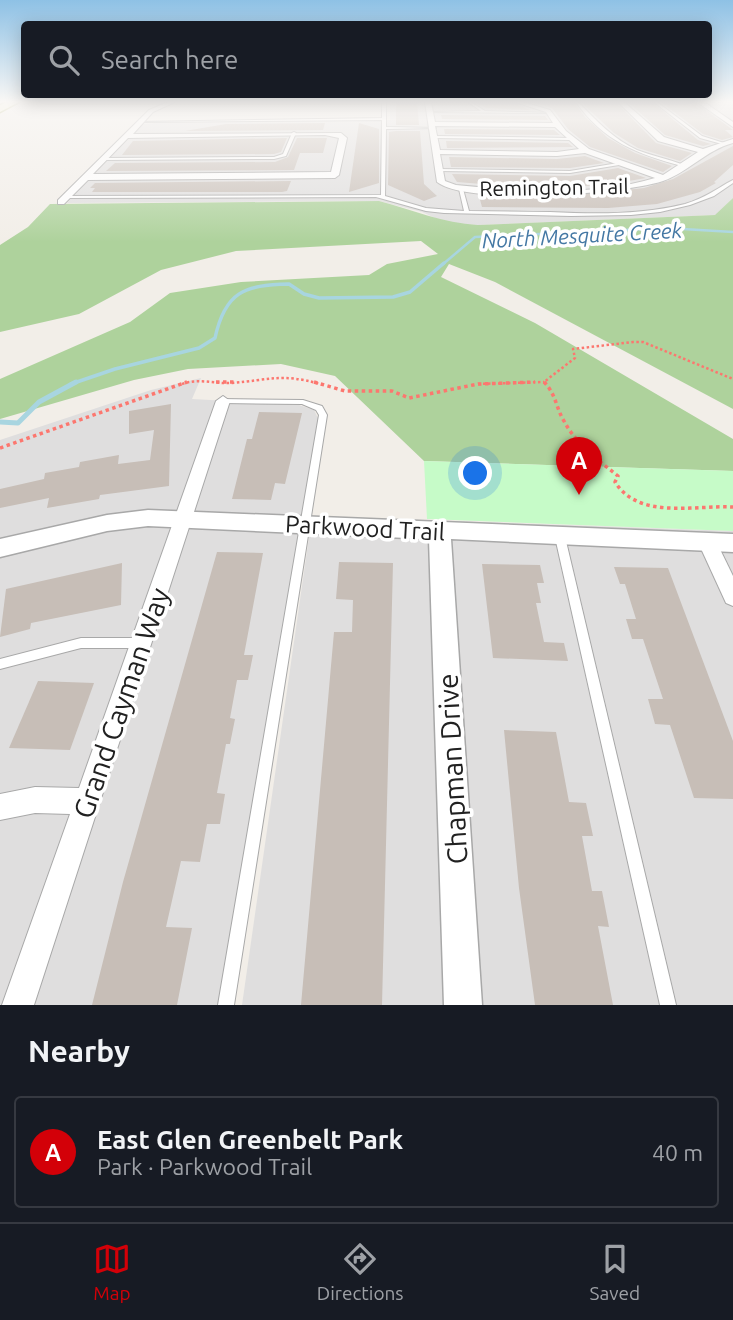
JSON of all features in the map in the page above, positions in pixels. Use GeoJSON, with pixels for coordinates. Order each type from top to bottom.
{"type":"FeatureCollection","features":[{"type":"Feature","properties":{"kind":"street"},"geometry":{"type":"LineString","coordinates":[[64,200],[113,149]]}},
{"type":"Feature","properties":{"kind":"street"},"geometry":{"type":"LineString","coordinates":[[86,177],[335,176],[340,149]]}},
{"type":"Feature","properties":{"kind":"street"},"geometry":{"type":"LineString","coordinates":[[437,149],[439,170]]}},
{"type":"Feature","properties":{"kind":"street"},"geometry":{"type":"LineString","coordinates":[[583,149],[618,164],[664,178]]}},
{"type":"Feature","properties":{"kind":"street"},"geometry":{"type":"LineString","coordinates":[[694,149],[701,151]]}},
{"type":"Feature","properties":{"kind":"street","name":"Remington Trail"},"geometry":{"type":"LineString","coordinates":[[439,170],[441,182],[461,189],[601,190],[664,178],[701,151],[708,149]]}},
{"type":"Feature","properties":{"kind":"street"},"geometry":{"type":"LineString","coordinates":[[437,152],[557,154],[586,151]]}},
{"type":"Feature","properties":{"kind":"street","name":"Grand Cayman Way"},"geometry":{"type":"LineString","coordinates":[[18,1005],[223,401]]}},
{"type":"Feature","properties":{"kind":"street","name":"Parkwood Trail"},"geometry":{"type":"LineString","coordinates":[[0,548],[107,523],[148,518],[733,543]]}},
{"type":"Feature","properties":{"kind":"street","name":"Chapman Drive"},"geometry":{"type":"LineString","coordinates":[[440,532],[463,1005]]}},
{"type":"Feature","properties":{"kind":"street"},"geometry":{"type":"LineString","coordinates":[[707,542],[733,597]]}},
{"type":"Feature","properties":{"kind":"street"},"geometry":{"type":"LineString","coordinates":[[0,807],[35,800],[88,801]]}},
{"type":"Feature","properties":{"kind":"lane"},"geometry":{"type":"LineString","coordinates":[[103,159],[274,159],[285,155],[287,149]]}},
{"type":"Feature","properties":{"kind":"lane"},"geometry":{"type":"LineString","coordinates":[[383,197],[384,149]]}},
{"type":"Feature","properties":{"kind":"lane"},"geometry":{"type":"LineString","coordinates":[[632,149],[646,156],[682,165]]}},
{"type":"Feature","properties":{"kind":"lane"},"geometry":{"type":"LineString","coordinates":[[439,170],[570,172],[618,164]]}},
{"type":"Feature","properties":{"kind":"lane"},"geometry":{"type":"LineString","coordinates":[[64,200],[383,197],[430,211],[597,214],[652,210],[699,200],[733,181]]}},
{"type":"Feature","properties":{"kind":"lane"},"geometry":{"type":"LineString","coordinates":[[461,189],[467,212]]}},
{"type":"Feature","properties":{"kind":"lane"},"geometry":{"type":"LineString","coordinates":[[223,401],[303,402],[319,408],[323,415],[226,1005]]}},
{"type":"Feature","properties":{"kind":"lane"},"geometry":{"type":"LineString","coordinates":[[559,537],[668,1005]]}},
{"type":"Feature","properties":{"kind":"lane"},"geometry":{"type":"LineString","coordinates":[[0,664],[81,643],[141,643]]}},
{"type":"Feature","properties":{"kind":"path"},"geometry":{"type":"LineString","coordinates":[[733,379],[643,342],[633,342],[573,349],[575,358],[544,382],[556,393],[564,424],[589,453],[618,476],[615,482],[618,491],[634,503],[656,507],[733,507]]}},
{"type":"Feature","properties":{"kind":"shaded area"},"geometry":{"type":"Polygon","coordinates":[[[118,149],[733,149],[733,198],[716,215],[478,225],[446,223],[422,212],[379,201],[67,203],[118,149]]]}},
{"type":"Feature","properties":{"kind":"shaded area"},"geometry":{"type":"Polygon","coordinates":[[[201,378],[192,399],[299,405],[314,410],[319,420],[223,1005],[0,1005],[0,440],[151,390],[201,378]]]}},
{"type":"Feature","properties":{"kind":"shaded area"},"geometry":{"type":"Polygon","coordinates":[[[312,516],[733,531],[733,1005],[242,1005],[312,516]]]}},
{"type":"Feature","properties":{"kind":"green space"},"geometry":{"type":"Polygon","coordinates":[[[733,198],[733,409],[495,282],[449,264],[441,277],[535,323],[733,439],[733,471],[424,461],[335,376],[281,364],[188,369],[134,380],[0,419],[0,379],[130,322],[170,293],[241,282],[369,275],[387,264],[438,254],[421,241],[236,251],[161,270],[79,314],[0,332],[0,245],[28,227],[50,204],[379,201],[440,219],[478,225],[715,215],[733,198]]]}},
{"type":"Feature","properties":{"kind":"green space"},"geometry":{"type":"Polygon","coordinates":[[[424,461],[733,471],[733,531],[427,519],[424,461]]]}},
{"type":"Feature","properties":{"kind":"building"},"geometry":{"type":"Polygon","coordinates":[[[127,149],[282,149],[274,154],[122,155],[127,149]]]}},
{"type":"Feature","properties":{"kind":"building"},"geometry":{"type":"Polygon","coordinates":[[[292,149],[324,149],[323,153],[300,153],[294,170],[106,171],[115,163],[275,162],[288,157],[292,149]]]}},
{"type":"Feature","properties":{"kind":"building"},"geometry":{"type":"Polygon","coordinates":[[[355,149],[379,149],[379,183],[349,192],[355,149]]]}},
{"type":"Feature","properties":{"kind":"building"},"geometry":{"type":"Polygon","coordinates":[[[389,149],[421,149],[424,184],[437,196],[424,201],[388,185],[389,149]]]}},
{"type":"Feature","properties":{"kind":"building"},"geometry":{"type":"Polygon","coordinates":[[[596,149],[628,149],[672,166],[663,172],[596,149]]]}},
{"type":"Feature","properties":{"kind":"building"},"geometry":{"type":"Polygon","coordinates":[[[641,149],[677,149],[692,153],[680,161],[641,149]]]}},
{"type":"Feature","properties":{"kind":"building"},"geometry":{"type":"Polygon","coordinates":[[[728,149],[733,149],[733,165],[714,182],[716,183],[700,192],[657,204],[608,208],[482,207],[479,196],[547,198],[644,188],[673,179],[728,149]]]}},
{"type":"Feature","properties":{"kind":"building"},"geometry":{"type":"Polygon","coordinates":[[[585,156],[604,163],[570,168],[451,167],[449,157],[557,159],[585,156]]]}},
{"type":"Feature","properties":{"kind":"building"},"geometry":{"type":"Polygon","coordinates":[[[618,168],[646,178],[606,185],[531,188],[457,182],[452,174],[570,176],[618,168]]]}},
{"type":"Feature","properties":{"kind":"building"},"geometry":{"type":"Polygon","coordinates":[[[291,181],[287,191],[282,192],[92,192],[95,188],[90,188],[95,183],[291,181]]]}},
{"type":"Feature","properties":{"kind":"building"},"geometry":{"type":"Polygon","coordinates":[[[171,404],[169,486],[100,495],[99,499],[47,508],[49,498],[0,508],[0,489],[44,479],[45,473],[79,467],[80,462],[119,455],[118,464],[150,460],[154,430],[129,434],[129,411],[171,404]]]}},
{"type":"Feature","properties":{"kind":"building"},"geometry":{"type":"Polygon","coordinates":[[[259,412],[302,413],[285,484],[275,483],[271,500],[232,499],[247,439],[252,439],[259,412]]]}},
{"type":"Feature","properties":{"kind":"building"},"geometry":{"type":"Polygon","coordinates":[[[217,552],[263,553],[244,655],[253,655],[248,680],[237,680],[230,718],[235,719],[230,744],[226,744],[217,793],[225,794],[220,824],[207,824],[200,862],[181,861],[166,927],[192,928],[177,1005],[92,1005],[123,882],[217,552]]]}},
{"type":"Feature","properties":{"kind":"building"},"geometry":{"type":"Polygon","coordinates":[[[339,562],[393,563],[382,1005],[301,1005],[334,632],[352,632],[353,600],[336,599],[339,562]]]}},
{"type":"Feature","properties":{"kind":"building"},"geometry":{"type":"Polygon","coordinates":[[[122,563],[121,605],[31,623],[30,629],[0,637],[6,589],[122,563]]]}},
{"type":"Feature","properties":{"kind":"building"},"geometry":{"type":"Polygon","coordinates":[[[482,564],[540,565],[544,583],[537,583],[541,603],[536,603],[544,642],[564,643],[568,661],[493,658],[482,564]]]}},
{"type":"Feature","properties":{"kind":"building"},"geometry":{"type":"Polygon","coordinates":[[[614,567],[668,568],[733,741],[733,799],[694,798],[670,725],[655,724],[648,699],[663,699],[643,639],[632,639],[626,619],[636,619],[625,584],[620,584],[614,567]]]}},
{"type":"Feature","properties":{"kind":"building"},"geometry":{"type":"Polygon","coordinates":[[[38,681],[94,683],[70,750],[9,748],[38,681]]]}},
{"type":"Feature","properties":{"kind":"building"},"geometry":{"type":"Polygon","coordinates":[[[504,730],[556,732],[569,802],[586,803],[593,836],[582,836],[592,891],[602,891],[609,927],[598,926],[613,1005],[535,1005],[519,888],[504,730]]]}},
{"type":"Feature","properties":{"kind":"waterway","name":"North Mesquite Creek"},"geometry":{"type":"LineString","coordinates":[[442,265],[475,237],[666,228],[733,232]]}},
{"type":"Feature","properties":{"kind":"waterway","name":"North Mesquite Creek"},"geometry":{"type":"LineString","coordinates":[[75,383],[115,369],[199,348],[215,338],[224,310],[231,301],[248,289],[289,284],[304,294],[319,298],[393,297],[410,292],[444,263]]}},
{"type":"Feature","properties":{"kind":"waterway","name":"North Mesquite Creek"},"geometry":{"type":"LineString","coordinates":[[0,422],[18,423],[39,402],[75,383]]}},
{"type":"Feature","properties":{"kind":"place","name":"East Glen Greenbelt Park"},"geometry":{"type":"Point","coordinates":[579,495]}}]}
